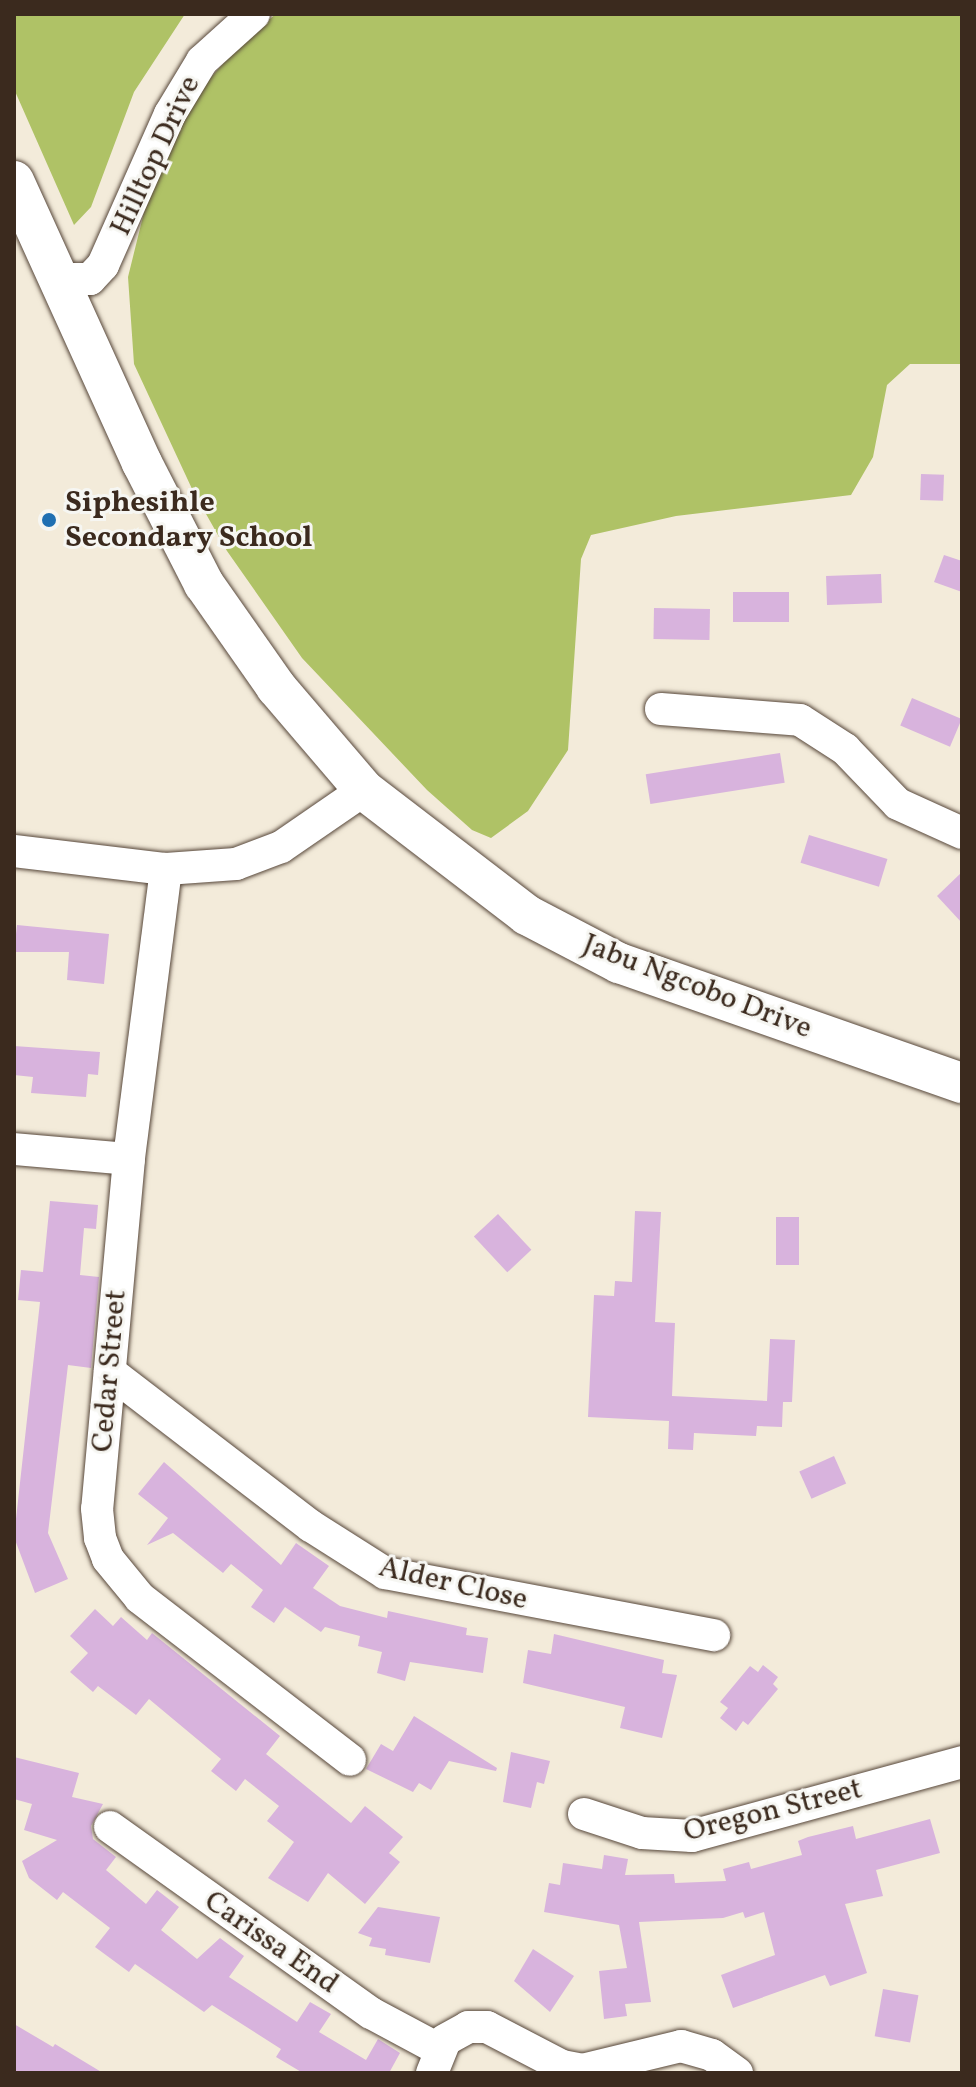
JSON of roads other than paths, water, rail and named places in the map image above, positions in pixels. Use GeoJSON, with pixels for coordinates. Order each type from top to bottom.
{"type":"FeatureCollection","features":[{"type":"Feature","properties":{"kind":"main road","name":"Jabu Ngcobo Drive"},"geometry":{"type":"LineString","coordinates":[[14,181],[56,279],[204,584],[276,687],[364,790],[527,915],[619,963],[962,1083]]}},
{"type":"Feature","properties":{"kind":"street","name":"Hilltop Drive"},"geometry":{"type":"LineString","coordinates":[[56,279],[90,279],[103,265],[170,114],[202,61],[254,14]]}},
{"type":"Feature","properties":{"kind":"street"},"geometry":{"type":"LineString","coordinates":[[661,709],[800,720],[845,749],[898,804],[962,833]]}},
{"type":"Feature","properties":{"kind":"street"},"geometry":{"type":"LineString","coordinates":[[14,851],[166,869],[236,864],[281,847],[364,790]]}},
{"type":"Feature","properties":{"kind":"street","name":"Cedar Street"},"geometry":{"type":"LineString","coordinates":[[166,869],[129,1159],[97,1509],[108,1559],[140,1598],[350,1760]]}},
{"type":"Feature","properties":{"kind":"street"},"geometry":{"type":"LineString","coordinates":[[14,1149],[129,1159]]}},
{"type":"Feature","properties":{"kind":"street","name":"Alder Close"},"geometry":{"type":"LineString","coordinates":[[110,1372],[311,1526],[385,1573],[714,1635]]}},
{"type":"Feature","properties":{"kind":"street","name":"Oregon Street"},"geometry":{"type":"LineString","coordinates":[[584,1814],[642,1833],[692,1836],[962,1762]]}},
{"type":"Feature","properties":{"kind":"street","name":"Carissa End"},"geometry":{"type":"LineString","coordinates":[[110,1827],[435,2061]]}},
{"type":"Feature","properties":{"kind":"street"},"geometry":{"type":"LineString","coordinates":[[435,2061],[455,2033],[487,2027],[562,2066],[582,2070],[681,2046],[712,2055],[737,2073]]}},
{"type":"Feature","properties":{"kind":"place","name":"Siphesihle Secondary School"},"geometry":{"type":"Point","coordinates":[49,520]}}]}
